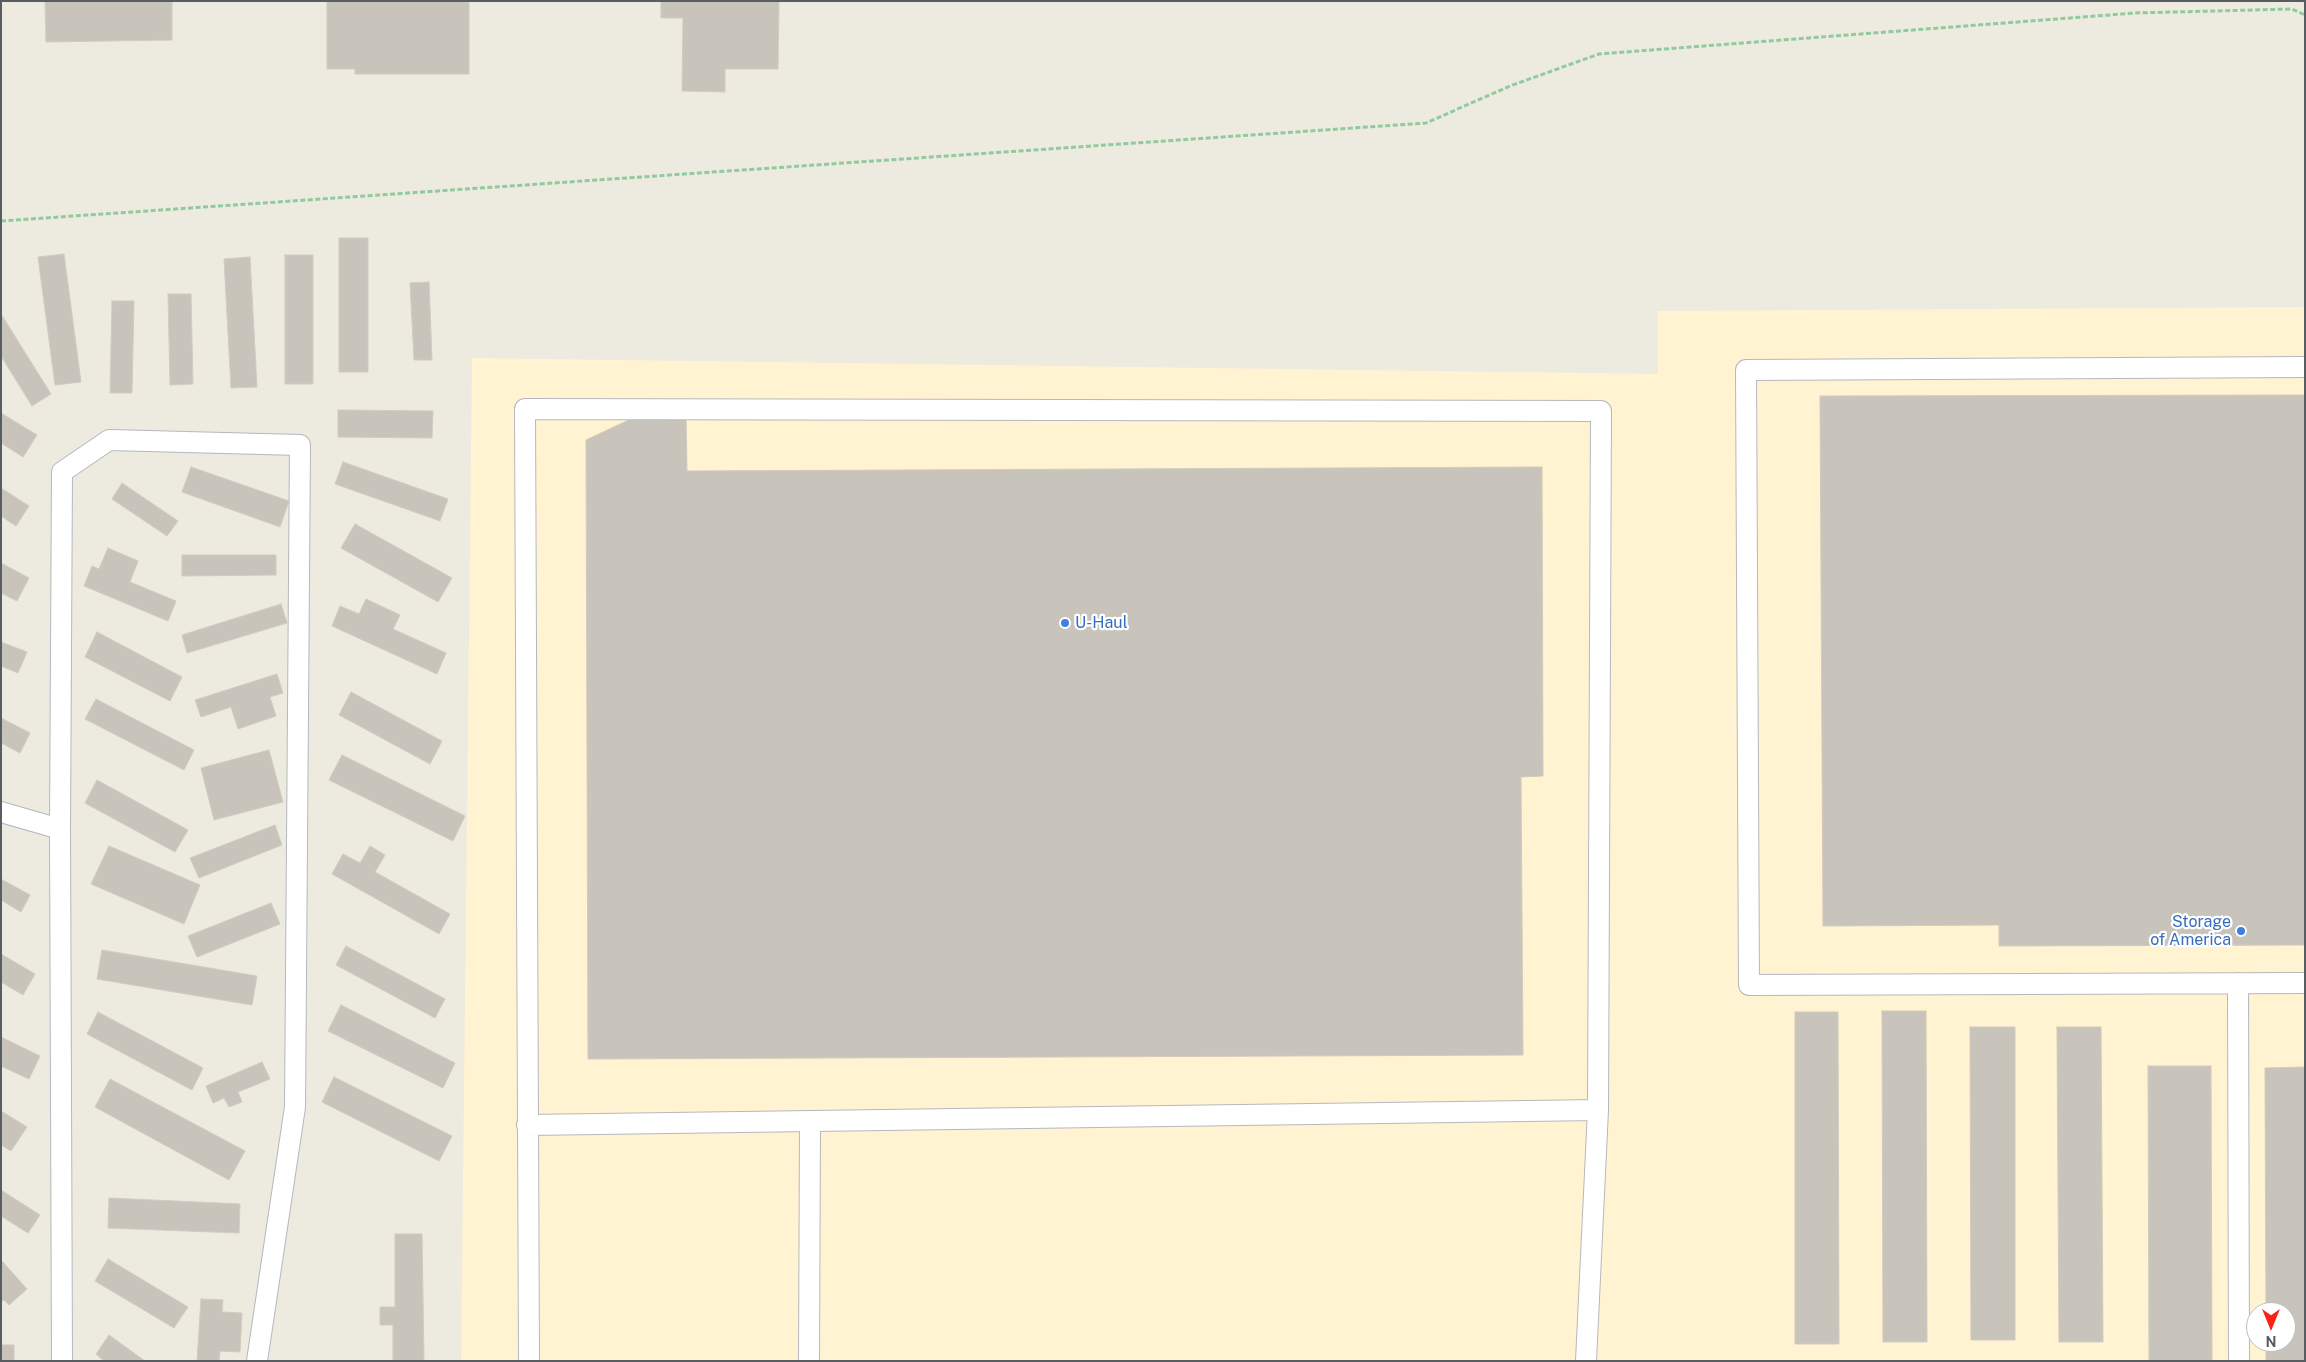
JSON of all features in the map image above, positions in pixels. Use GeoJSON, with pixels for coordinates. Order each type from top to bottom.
{"type":"FeatureCollection","features":[{"type":"Feature","properties":{"kind":"lane"},"geometry":{"type":"LineString","coordinates":[[2305,368],[1746,370],[1749,985],[2305,982]]}},
{"type":"Feature","properties":{"kind":"lane"},"geometry":{"type":"LineString","coordinates":[[528,1361],[525,408],[1601,411],[1598,1110],[1586,1361]]}},
{"type":"Feature","properties":{"kind":"lane"},"geometry":{"type":"LineString","coordinates":[[62,1361],[60,828],[62,472],[109,440],[300,445],[296,1107],[256,1361]]}},
{"type":"Feature","properties":{"kind":"lane"},"geometry":{"type":"LineString","coordinates":[[1,812],[60,828]]}},
{"type":"Feature","properties":{"kind":"lane"},"geometry":{"type":"LineString","coordinates":[[2238,982],[2239,1361]]}},
{"type":"Feature","properties":{"kind":"lane"},"geometry":{"type":"LineString","coordinates":[[527,1125],[1598,1110]]}},
{"type":"Feature","properties":{"kind":"lane"},"geometry":{"type":"LineString","coordinates":[[810,1121],[810,1361]]}},
{"type":"Feature","properties":{"kind":"path"},"geometry":{"type":"LineString","coordinates":[[1,221],[1426,122],[1510,86],[1599,54],[2135,13],[2292,9],[2305,15]]}},
{"type":"Feature","properties":{"kind":"shaded area"},"geometry":{"type":"Polygon","coordinates":[[[2305,307],[2305,1361],[461,1361],[472,358],[1658,374],[1658,311],[2305,307]]]}},
{"type":"Feature","properties":{"kind":"building"},"geometry":{"type":"Polygon","coordinates":[[[45,1],[172,1],[172,40],[46,42],[45,1]]]}},
{"type":"Feature","properties":{"kind":"building"},"geometry":{"type":"Polygon","coordinates":[[[327,1],[469,1],[469,74],[355,74],[355,69],[327,69],[327,1]]]}},
{"type":"Feature","properties":{"kind":"building"},"geometry":{"type":"Polygon","coordinates":[[[661,1],[779,1],[778,69],[725,69],[725,92],[682,91],[683,18],[661,18],[661,1]]]}},
{"type":"Feature","properties":{"kind":"building"},"geometry":{"type":"Polygon","coordinates":[[[339,238],[368,238],[368,372],[339,372],[339,238]]]}},
{"type":"Feature","properties":{"kind":"building"},"geometry":{"type":"Polygon","coordinates":[[[64,254],[81,382],[55,385],[38,257],[64,254]]]}},
{"type":"Feature","properties":{"kind":"building"},"geometry":{"type":"Polygon","coordinates":[[[285,255],[313,255],[313,384],[285,384],[285,255]]]}},
{"type":"Feature","properties":{"kind":"building"},"geometry":{"type":"Polygon","coordinates":[[[250,257],[257,387],[231,388],[224,259],[250,257]]]}},
{"type":"Feature","properties":{"kind":"building"},"geometry":{"type":"Polygon","coordinates":[[[429,282],[432,360],[414,360],[410,283],[429,282]]]}},
{"type":"Feature","properties":{"kind":"building"},"geometry":{"type":"Polygon","coordinates":[[[168,294],[191,294],[193,384],[170,385],[168,294]]]}},
{"type":"Feature","properties":{"kind":"building"},"geometry":{"type":"Polygon","coordinates":[[[112,301],[134,301],[132,393],[110,393],[112,301]]]}},
{"type":"Feature","properties":{"kind":"building"},"geometry":{"type":"Polygon","coordinates":[[[1,314],[51,394],[32,406],[1,356],[1,314]]]}},
{"type":"Feature","properties":{"kind":"building"},"geometry":{"type":"Polygon","coordinates":[[[2305,395],[2305,945],[1999,946],[1999,925],[1823,926],[1820,396],[2305,395]]]}},
{"type":"Feature","properties":{"kind":"building"},"geometry":{"type":"Polygon","coordinates":[[[338,410],[433,411],[432,438],[338,437],[338,410]]]}},
{"type":"Feature","properties":{"kind":"building"},"geometry":{"type":"Polygon","coordinates":[[[1,413],[37,435],[23,457],[1,443],[1,413]]]}},
{"type":"Feature","properties":{"kind":"building","name":"U-Haul"},"geometry":{"type":"Polygon","coordinates":[[[633,418],[686,418],[687,471],[1542,467],[1543,776],[1521,777],[1523,1055],[588,1059],[586,440],[633,418]]]}},
{"type":"Feature","properties":{"kind":"building"},"geometry":{"type":"Polygon","coordinates":[[[343,462],[448,499],[440,521],[335,484],[343,462]]]}},
{"type":"Feature","properties":{"kind":"building"},"geometry":{"type":"Polygon","coordinates":[[[191,467],[289,501],[280,527],[182,492],[191,467]]]}},
{"type":"Feature","properties":{"kind":"building"},"geometry":{"type":"Polygon","coordinates":[[[122,483],[178,521],[167,536],[112,499],[122,483]]]}},
{"type":"Feature","properties":{"kind":"building"},"geometry":{"type":"Polygon","coordinates":[[[1,488],[29,506],[16,526],[1,516],[1,488]]]}},
{"type":"Feature","properties":{"kind":"building"},"geometry":{"type":"Polygon","coordinates":[[[355,524],[452,578],[438,602],[341,548],[355,524]]]}},
{"type":"Feature","properties":{"kind":"building"},"geometry":{"type":"Polygon","coordinates":[[[108,548],[138,561],[130,582],[176,601],[168,621],[84,586],[92,566],[99,569],[108,548]]]}},
{"type":"Feature","properties":{"kind":"building"},"geometry":{"type":"Polygon","coordinates":[[[182,555],[276,555],[276,575],[182,576],[182,555]]]}},
{"type":"Feature","properties":{"kind":"building"},"geometry":{"type":"Polygon","coordinates":[[[1,563],[29,578],[17,601],[1,593],[1,563]]]}},
{"type":"Feature","properties":{"kind":"building"},"geometry":{"type":"Polygon","coordinates":[[[366,599],[400,615],[393,629],[446,653],[437,674],[332,626],[340,606],[359,614],[366,599]]]}},
{"type":"Feature","properties":{"kind":"building"},"geometry":{"type":"Polygon","coordinates":[[[281,604],[287,623],[187,653],[182,635],[281,604]]]}},
{"type":"Feature","properties":{"kind":"building"},"geometry":{"type":"Polygon","coordinates":[[[97,632],[182,677],[170,701],[85,657],[97,632]]]}},
{"type":"Feature","properties":{"kind":"building"},"geometry":{"type":"Polygon","coordinates":[[[1,642],[27,652],[18,673],[1,666],[1,642]]]}},
{"type":"Feature","properties":{"kind":"building"},"geometry":{"type":"Polygon","coordinates":[[[277,674],[283,693],[270,697],[276,716],[238,729],[231,707],[201,717],[195,700],[277,674]]]}},
{"type":"Feature","properties":{"kind":"building"},"geometry":{"type":"Polygon","coordinates":[[[351,692],[442,741],[430,764],[339,715],[351,692]]]}},
{"type":"Feature","properties":{"kind":"building"},"geometry":{"type":"Polygon","coordinates":[[[96,699],[194,750],[184,770],[85,719],[96,699]]]}},
{"type":"Feature","properties":{"kind":"building"},"geometry":{"type":"Polygon","coordinates":[[[1,718],[30,733],[20,753],[1,743],[1,718]]]}},
{"type":"Feature","properties":{"kind":"building"},"geometry":{"type":"Polygon","coordinates":[[[269,750],[283,802],[214,820],[201,768],[269,750]]]}},
{"type":"Feature","properties":{"kind":"building"},"geometry":{"type":"Polygon","coordinates":[[[342,755],[465,816],[453,841],[329,780],[342,755]]]}},
{"type":"Feature","properties":{"kind":"building"},"geometry":{"type":"Polygon","coordinates":[[[97,780],[188,830],[175,852],[85,803],[97,780]]]}},
{"type":"Feature","properties":{"kind":"building"},"geometry":{"type":"Polygon","coordinates":[[[275,825],[282,845],[199,878],[190,858],[275,825]]]}},
{"type":"Feature","properties":{"kind":"building"},"geometry":{"type":"Polygon","coordinates":[[[109,846],[200,885],[184,924],[91,884],[109,846]]]}},
{"type":"Feature","properties":{"kind":"building"},"geometry":{"type":"Polygon","coordinates":[[[370,846],[385,855],[375,872],[450,914],[439,934],[332,874],[343,854],[360,863],[370,846]]]}},
{"type":"Feature","properties":{"kind":"building"},"geometry":{"type":"Polygon","coordinates":[[[1,879],[30,895],[21,912],[1,900],[1,879]]]}},
{"type":"Feature","properties":{"kind":"building"},"geometry":{"type":"Polygon","coordinates":[[[271,903],[280,924],[197,957],[188,936],[271,903]]]}},
{"type":"Feature","properties":{"kind":"building"},"geometry":{"type":"Polygon","coordinates":[[[346,946],[445,999],[435,1018],[336,965],[346,946]]]}},
{"type":"Feature","properties":{"kind":"building"},"geometry":{"type":"Polygon","coordinates":[[[102,950],[257,976],[252,1005],[97,979],[102,950]]]}},
{"type":"Feature","properties":{"kind":"building"},"geometry":{"type":"Polygon","coordinates":[[[1,954],[35,974],[23,995],[1,982],[1,954]]]}},
{"type":"Feature","properties":{"kind":"building"},"geometry":{"type":"Polygon","coordinates":[[[341,1005],[455,1063],[443,1088],[328,1031],[341,1005]]]}},
{"type":"Feature","properties":{"kind":"building"},"geometry":{"type":"Polygon","coordinates":[[[1882,1011],[1926,1011],[1927,1342],[1883,1342],[1882,1011]]]}},
{"type":"Feature","properties":{"kind":"building"},"geometry":{"type":"Polygon","coordinates":[[[98,1012],[203,1068],[192,1090],[87,1034],[98,1012]]]}},
{"type":"Feature","properties":{"kind":"building"},"geometry":{"type":"Polygon","coordinates":[[[1795,1012],[1838,1012],[1839,1344],[1795,1344],[1795,1012]]]}},
{"type":"Feature","properties":{"kind":"building"},"geometry":{"type":"Polygon","coordinates":[[[1970,1027],[2015,1027],[2015,1340],[1971,1340],[1970,1027]]]}},
{"type":"Feature","properties":{"kind":"building"},"geometry":{"type":"Polygon","coordinates":[[[2057,1027],[2101,1027],[2103,1342],[2059,1342],[2057,1027]]]}},
{"type":"Feature","properties":{"kind":"building"},"geometry":{"type":"Polygon","coordinates":[[[1,1037],[40,1056],[29,1079],[1,1066],[1,1037]]]}},
{"type":"Feature","properties":{"kind":"building"},"geometry":{"type":"Polygon","coordinates":[[[262,1062],[270,1079],[238,1092],[242,1102],[229,1107],[224,1098],[213,1103],[206,1086],[262,1062]]]}},
{"type":"Feature","properties":{"kind":"building"},"geometry":{"type":"Polygon","coordinates":[[[2148,1066],[2211,1066],[2212,1361],[2149,1361],[2148,1066]]]}},
{"type":"Feature","properties":{"kind":"building"},"geometry":{"type":"Polygon","coordinates":[[[2305,1067],[2305,1361],[2266,1361],[2266,1352],[2296,1352],[2296,1302],[2266,1302],[2265,1068],[2305,1067]]]}},
{"type":"Feature","properties":{"kind":"building"},"geometry":{"type":"Polygon","coordinates":[[[334,1077],[452,1136],[439,1161],[322,1102],[334,1077]]]}},
{"type":"Feature","properties":{"kind":"building"},"geometry":{"type":"Polygon","coordinates":[[[110,1079],[245,1151],[229,1180],[95,1107],[110,1079]]]}},
{"type":"Feature","properties":{"kind":"building"},"geometry":{"type":"Polygon","coordinates":[[[1,1111],[27,1127],[11,1151],[1,1145],[1,1111]]]}},
{"type":"Feature","properties":{"kind":"building"},"geometry":{"type":"Polygon","coordinates":[[[1,1190],[40,1215],[28,1233],[1,1216],[1,1190]]]}},
{"type":"Feature","properties":{"kind":"building"},"geometry":{"type":"Polygon","coordinates":[[[109,1198],[240,1204],[239,1233],[108,1228],[109,1198]]]}},
{"type":"Feature","properties":{"kind":"building"},"geometry":{"type":"Polygon","coordinates":[[[395,1234],[422,1234],[424,1361],[393,1361],[393,1325],[380,1325],[380,1307],[395,1307],[395,1234]]]}},
{"type":"Feature","properties":{"kind":"building"},"geometry":{"type":"Polygon","coordinates":[[[108,1259],[188,1307],[174,1328],[95,1281],[108,1259]]]}},
{"type":"Feature","properties":{"kind":"building"},"geometry":{"type":"Polygon","coordinates":[[[1,1260],[27,1289],[9,1305],[4,1300],[1,1302],[1,1260]]]}},
{"type":"Feature","properties":{"kind":"building"},"geometry":{"type":"Polygon","coordinates":[[[201,1299],[223,1300],[222,1312],[242,1313],[240,1352],[220,1351],[219,1361],[197,1361],[201,1299]]]}},
{"type":"Feature","properties":{"kind":"building"},"geometry":{"type":"Polygon","coordinates":[[[109,1335],[145,1361],[104,1361],[96,1354],[109,1335]]]}},
{"type":"Feature","properties":{"kind":"building"},"geometry":{"type":"Polygon","coordinates":[[[1,1345],[14,1345],[14,1361],[1,1361],[1,1345]]]}},
{"type":"Feature","properties":{"kind":"place","name":"U-Haul"},"geometry":{"type":"Point","coordinates":[1065,623]}},
{"type":"Feature","properties":{"kind":"place","name":"Storage of America"},"geometry":{"type":"Point","coordinates":[2241,931]}}]}
